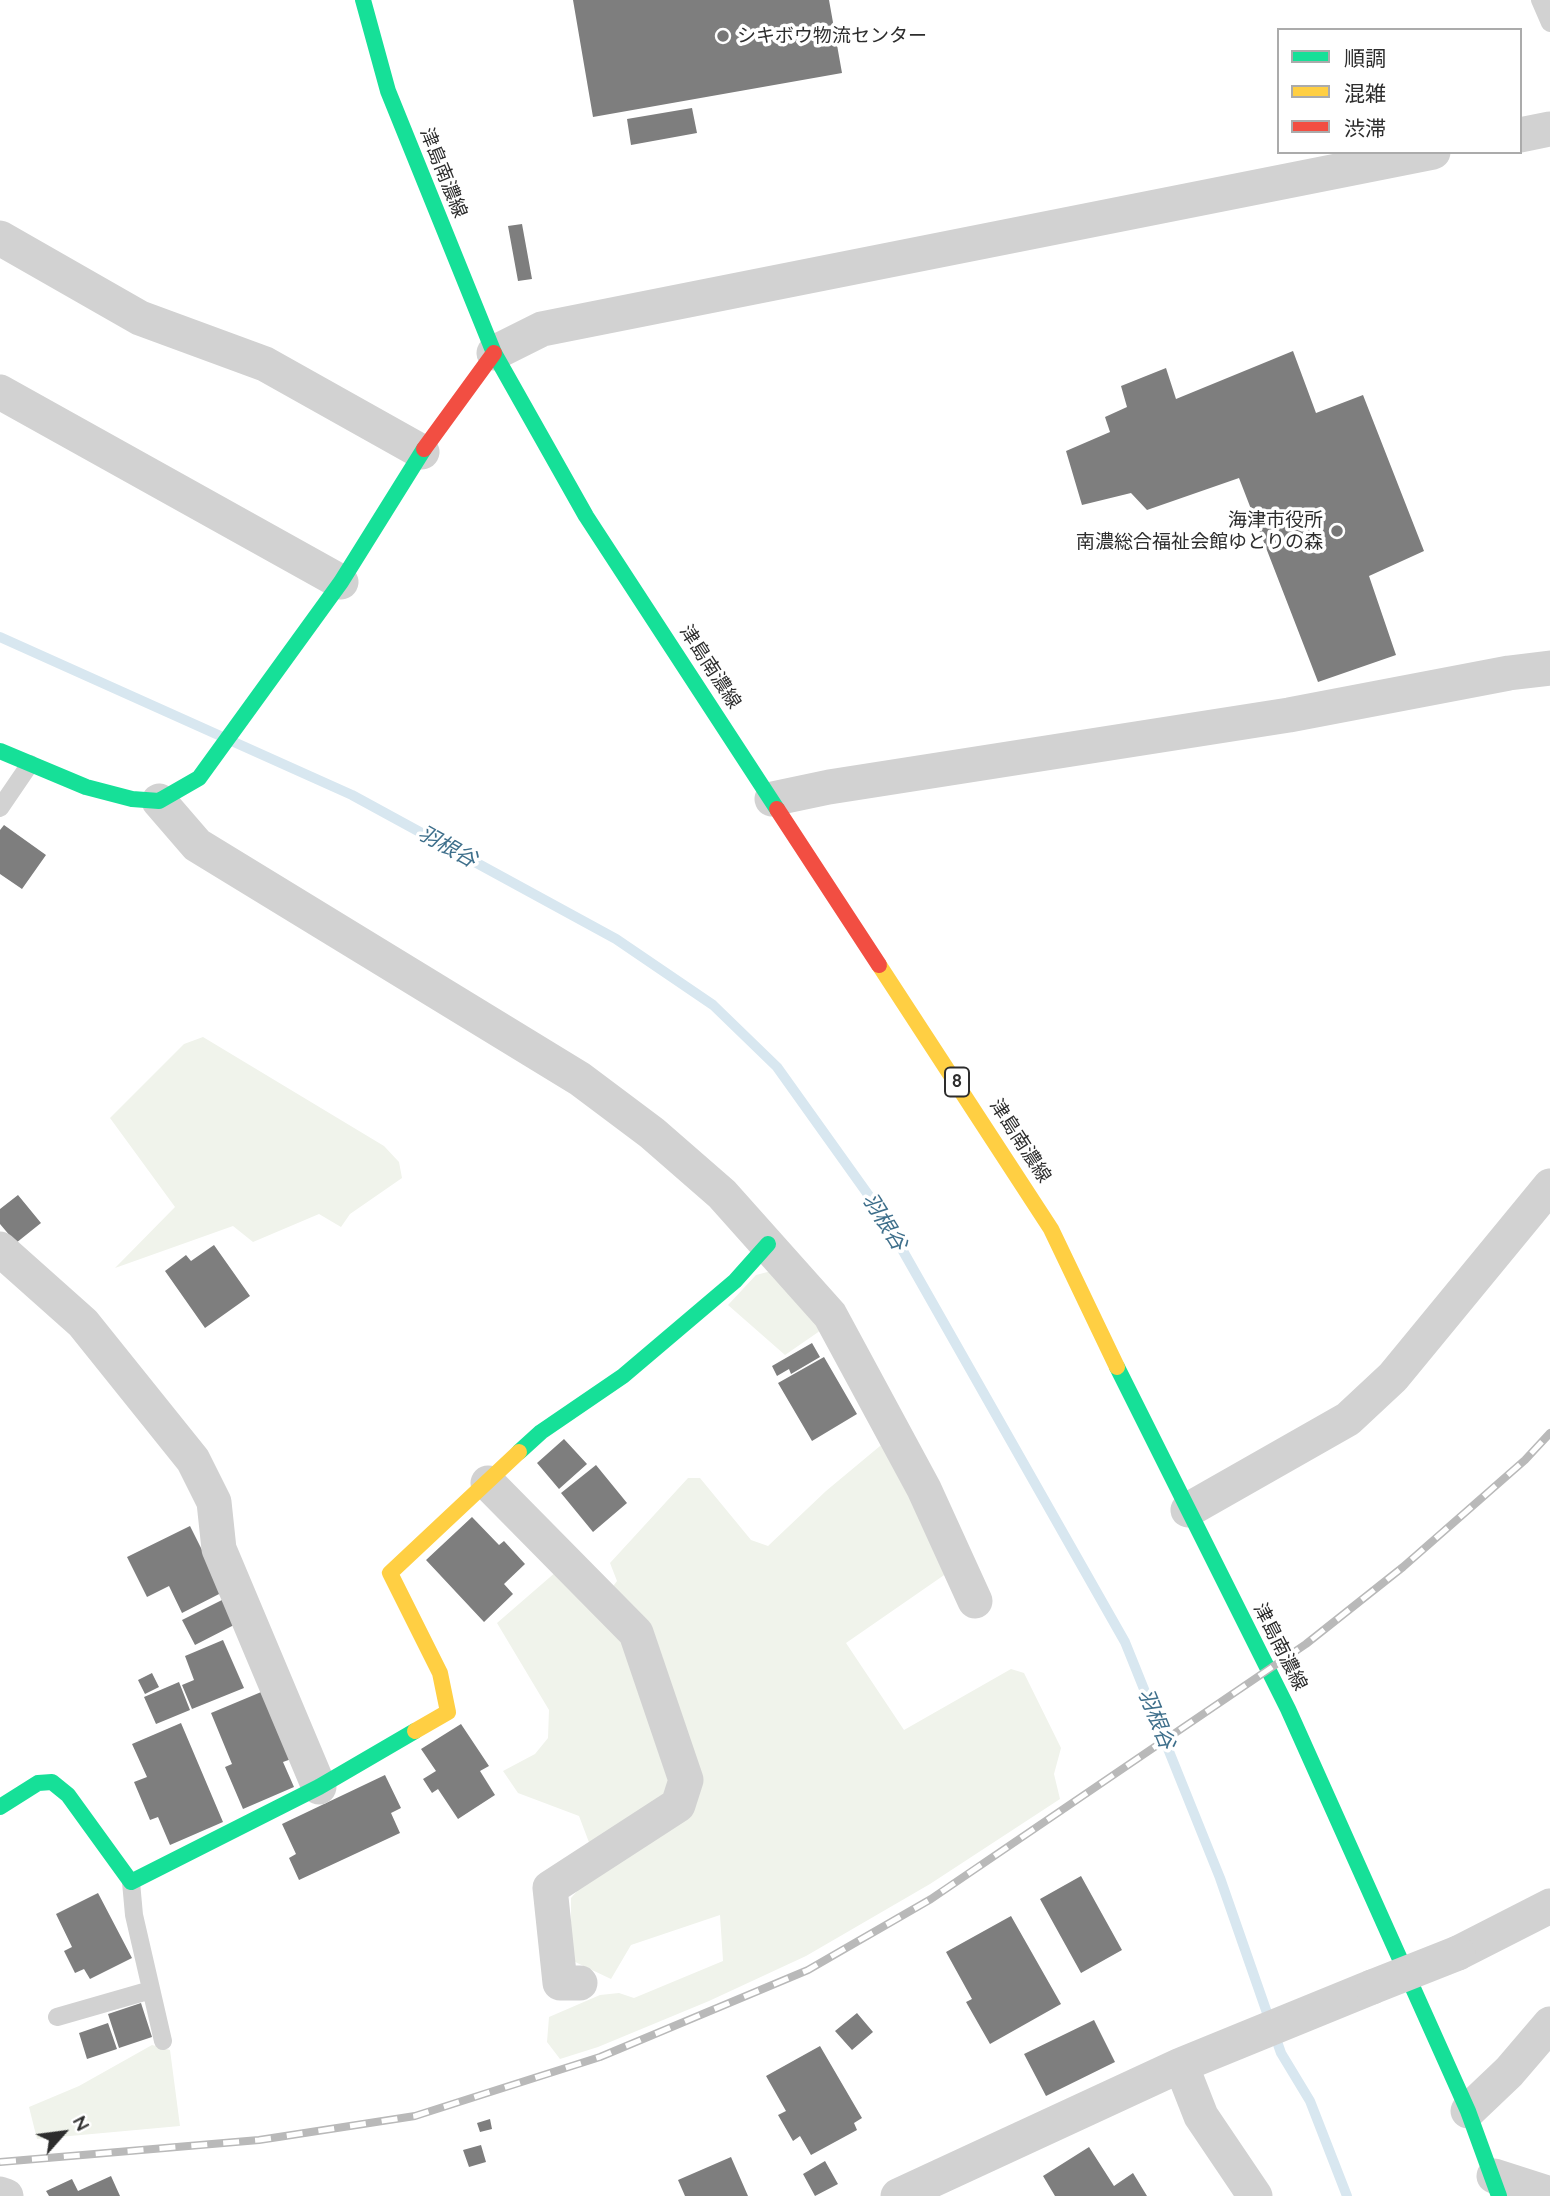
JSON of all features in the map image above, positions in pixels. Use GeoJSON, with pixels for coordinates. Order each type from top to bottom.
{"type":"FeatureCollection","features":[{"type":"Feature","properties":{"kind":"main road","name":"津島南濃線"},"geometry":{"type":"LineString","coordinates":[[363,0],[388,91],[494,353],[586,516],[1051,1228],[1288,1709],[1468,2110],[1496,2186]]}},
{"type":"Feature","properties":{"kind":"main road"},"geometry":{"type":"LineString","coordinates":[[0,751],[86,787],[132,799],[159,801],[198,778],[341,582],[422,452],[494,353]]}},
{"type":"Feature","properties":{"kind":"main road"},"geometry":{"type":"LineString","coordinates":[[0,1807],[38,1783],[52,1782],[68,1795],[131,1882],[319,1787],[448,1712],[440,1673],[390,1573],[541,1432],[623,1376],[735,1281],[768,1244]]}},
{"type":"Feature","properties":{"kind":"street"},"geometry":{"type":"LineString","coordinates":[[1522,135],[1550,129]]}},
{"type":"Feature","properties":{"kind":"street"},"geometry":{"type":"LineString","coordinates":[[494,353],[542,329],[1423,154]]}},
{"type":"Feature","properties":{"kind":"street"},"geometry":{"type":"LineString","coordinates":[[0,238],[140,317],[265,364],[422,452]]}},
{"type":"Feature","properties":{"kind":"street"},"geometry":{"type":"LineString","coordinates":[[0,392],[341,582]]}},
{"type":"Feature","properties":{"kind":"street"},"geometry":{"type":"LineString","coordinates":[[772,799],[829,787],[1276,718],[1509,673],[1550,668]]}},
{"type":"Feature","properties":{"kind":"street"},"geometry":{"type":"LineString","coordinates":[[159,801],[197,845],[580,1079],[652,1133],[722,1194],[830,1315],[924,1489],[975,1601]]}},
{"type":"Feature","properties":{"kind":"street"},"geometry":{"type":"LineString","coordinates":[[1188,1510],[1348,1419],[1393,1377],[1550,1186]]}},
{"type":"Feature","properties":{"kind":"street"},"geometry":{"type":"LineString","coordinates":[[0,1249],[83,1323],[193,1460],[214,1502],[219,1549],[319,1787]]}},
{"type":"Feature","properties":{"kind":"street"},"geometry":{"type":"LineString","coordinates":[[488,1483],[636,1633],[686,1780],[678,1805],[551,1888],[560,1983],[580,1983]]}},
{"type":"Feature","properties":{"kind":"street"},"geometry":{"type":"LineString","coordinates":[[898,2196],[1196,2059],[1458,1953],[1550,1906]]}},
{"type":"Feature","properties":{"kind":"street"},"geometry":{"type":"LineString","coordinates":[[1468,2110],[1509,2073],[1550,2024]]}},
{"type":"Feature","properties":{"kind":"street"},"geometry":{"type":"LineString","coordinates":[[1196,2059],[1201,2116],[1255,2196]]}},
{"type":"Feature","properties":{"kind":"street"},"geometry":{"type":"LineString","coordinates":[[1496,2186],[1550,2194]]}},
{"type":"Feature","properties":{"kind":"street"},"geometry":{"type":"LineString","coordinates":[[0,2194],[6,2196]]}},
{"type":"Feature","properties":{"kind":"lane"},"geometry":{"type":"LineString","coordinates":[[1540,0],[1550,23]]}},
{"type":"Feature","properties":{"kind":"lane"},"geometry":{"type":"LineString","coordinates":[[0,808],[30,764]]}},
{"type":"Feature","properties":{"kind":"lane"},"geometry":{"type":"LineString","coordinates":[[131,1882],[134,1915],[163,2041]]}},
{"type":"Feature","properties":{"kind":"lane"},"geometry":{"type":"LineString","coordinates":[[57,2017],[151,1990]]}},
{"type":"Feature","properties":{"kind":"shaded area"},"geometry":{"type":"Polygon","coordinates":[[[203,1037],[384,1146],[399,1162],[402,1178],[350,1214],[341,1227],[319,1214],[253,1242],[233,1226],[115,1268],[175,1207],[110,1118],[184,1044],[203,1037]]]}},
{"type":"Feature","properties":{"kind":"shaded area"},"geometry":{"type":"Polygon","coordinates":[[[779,1269],[827,1326],[785,1355],[728,1305],[756,1275],[779,1269]]]}},
{"type":"Feature","properties":{"kind":"shaded area"},"geometry":{"type":"Polygon","coordinates":[[[886,1441],[950,1571],[846,1643],[904,1730],[1011,1669],[1024,1673],[1061,1748],[1054,1774],[1060,1799],[930,1884],[806,1956],[709,2001],[598,2047],[560,2059],[547,2042],[549,2017],[600,1995],[619,1993],[634,1998],[723,1961],[720,1915],[631,1945],[611,1979],[571,1960],[571,1898],[594,1872],[690,1816],[695,1779],[662,1656],[645,1625],[611,1589],[617,1581],[610,1563],[688,1478],[700,1478],[751,1540],[768,1546],[826,1491],[886,1441]]]}},
{"type":"Feature","properties":{"kind":"shaded area"},"geometry":{"type":"Polygon","coordinates":[[[557,1571],[626,1642],[676,1775],[670,1793],[590,1845],[579,1816],[518,1793],[503,1771],[535,1754],[548,1738],[549,1710],[497,1623],[557,1571]]]}},
{"type":"Feature","properties":{"kind":"shaded area"},"geometry":{"type":"Polygon","coordinates":[[[152,2045],[170,2050],[180,2126],[37,2139],[29,2107],[79,2086],[152,2045]]]}},
{"type":"Feature","properties":{"kind":"building","name":"シキボウ物流センター"},"geometry":{"type":"Polygon","coordinates":[[[573,0],[829,0],[842,73],[593,117],[573,0]]]}},
{"type":"Feature","properties":{"kind":"building"},"geometry":{"type":"Polygon","coordinates":[[[692,108],[697,133],[631,145],[627,119],[692,108]]]}},
{"type":"Feature","properties":{"kind":"building"},"geometry":{"type":"Polygon","coordinates":[[[522,224],[532,279],[518,281],[508,226],[522,224]]]}},
{"type":"Feature","properties":{"kind":"building","name":"海津市役所 南濃総合福祉会館ゆとりの森"},"geometry":{"type":"Polygon","coordinates":[[[1293,351],[1316,413],[1363,395],[1424,551],[1369,576],[1396,655],[1318,682],[1239,478],[1147,510],[1131,493],[1082,505],[1066,451],[1110,432],[1105,417],[1127,407],[1121,386],[1166,368],[1176,399],[1293,351]]]}},
{"type":"Feature","properties":{"kind":"building"},"geometry":{"type":"Polygon","coordinates":[[[4,825],[46,855],[22,889],[0,874],[0,830],[4,825]]]}},
{"type":"Feature","properties":{"kind":"building"},"geometry":{"type":"Polygon","coordinates":[[[18,1195],[41,1223],[16,1243],[0,1224],[0,1209],[18,1195]]]}},
{"type":"Feature","properties":{"kind":"building"},"geometry":{"type":"Polygon","coordinates":[[[214,1245],[250,1296],[205,1328],[165,1271],[186,1255],[191,1261],[214,1245]]]}},
{"type":"Feature","properties":{"kind":"building"},"geometry":{"type":"Polygon","coordinates":[[[812,1343],[820,1357],[791,1374],[789,1369],[777,1376],[772,1366],[812,1343]]]}},
{"type":"Feature","properties":{"kind":"building"},"geometry":{"type":"Polygon","coordinates":[[[824,1357],[857,1414],[812,1441],[778,1383],[824,1357]]]}},
{"type":"Feature","properties":{"kind":"building"},"geometry":{"type":"Polygon","coordinates":[[[564,1439],[587,1464],[559,1489],[537,1463],[564,1439]]]}},
{"type":"Feature","properties":{"kind":"building"},"geometry":{"type":"Polygon","coordinates":[[[596,1465],[627,1503],[593,1532],[561,1493],[596,1465]]]}},
{"type":"Feature","properties":{"kind":"building"},"geometry":{"type":"Polygon","coordinates":[[[472,1517],[499,1545],[504,1541],[525,1564],[504,1584],[513,1594],[484,1622],[426,1560],[472,1517]]]}},
{"type":"Feature","properties":{"kind":"building"},"geometry":{"type":"Polygon","coordinates":[[[190,1526],[223,1592],[182,1613],[169,1586],[147,1597],[127,1557],[190,1526]]]}},
{"type":"Feature","properties":{"kind":"building"},"geometry":{"type":"Polygon","coordinates":[[[222,1600],[234,1625],[195,1645],[182,1620],[222,1600]]]}},
{"type":"Feature","properties":{"kind":"building"},"geometry":{"type":"Polygon","coordinates":[[[223,1640],[244,1688],[192,1709],[182,1685],[194,1680],[185,1656],[223,1640]]]}},
{"type":"Feature","properties":{"kind":"building"},"geometry":{"type":"Polygon","coordinates":[[[152,1673],[159,1687],[145,1694],[138,1680],[152,1673]]]}},
{"type":"Feature","properties":{"kind":"building"},"geometry":{"type":"Polygon","coordinates":[[[179,1682],[190,1710],[156,1724],[144,1697],[179,1682]]]}},
{"type":"Feature","properties":{"kind":"building"},"geometry":{"type":"Polygon","coordinates":[[[266,1690],[294,1758],[283,1762],[294,1787],[243,1809],[225,1767],[232,1764],[211,1713],[266,1690]]]}},
{"type":"Feature","properties":{"kind":"building"},"geometry":{"type":"Polygon","coordinates":[[[181,1723],[223,1822],[170,1845],[158,1817],[150,1820],[134,1782],[147,1777],[132,1744],[181,1723]]]}},
{"type":"Feature","properties":{"kind":"building"},"geometry":{"type":"Polygon","coordinates":[[[461,1724],[489,1766],[480,1771],[495,1795],[458,1819],[438,1789],[432,1793],[423,1779],[436,1771],[421,1749],[461,1724]]]}},
{"type":"Feature","properties":{"kind":"building"},"geometry":{"type":"Polygon","coordinates":[[[385,1775],[401,1808],[391,1813],[400,1833],[299,1880],[289,1858],[296,1854],[282,1824],[385,1775]]]}},
{"type":"Feature","properties":{"kind":"building"},"geometry":{"type":"Polygon","coordinates":[[[1081,1876],[1122,1950],[1081,1973],[1040,1899],[1081,1876]]]}},
{"type":"Feature","properties":{"kind":"building"},"geometry":{"type":"Polygon","coordinates":[[[98,1893],[132,1958],[90,1979],[84,1969],[75,1973],[64,1951],[72,1947],[56,1914],[98,1893]]]}},
{"type":"Feature","properties":{"kind":"building"},"geometry":{"type":"Polygon","coordinates":[[[1011,1916],[1061,2004],[990,2044],[966,2002],[972,1999],[946,1952],[1011,1916]]]}},
{"type":"Feature","properties":{"kind":"building"},"geometry":{"type":"Polygon","coordinates":[[[141,2003],[152,2037],[119,2048],[108,2014],[141,2003]]]}},
{"type":"Feature","properties":{"kind":"building"},"geometry":{"type":"Polygon","coordinates":[[[857,2013],[873,2032],[852,2050],[835,2031],[857,2013]]]}},
{"type":"Feature","properties":{"kind":"building"},"geometry":{"type":"Polygon","coordinates":[[[1094,2020],[1115,2062],[1046,2096],[1024,2054],[1094,2020]]]}},
{"type":"Feature","properties":{"kind":"building"},"geometry":{"type":"Polygon","coordinates":[[[108,2023],[117,2049],[87,2059],[79,2033],[108,2023]]]}},
{"type":"Feature","properties":{"kind":"building"},"geometry":{"type":"Polygon","coordinates":[[[820,2046],[862,2118],[854,2123],[857,2130],[811,2155],[800,2136],[793,2141],[778,2115],[786,2111],[766,2076],[820,2046]]]}},
{"type":"Feature","properties":{"kind":"building"},"geometry":{"type":"Polygon","coordinates":[[[490,2119],[492,2129],[480,2132],[477,2123],[490,2119]]]}},
{"type":"Feature","properties":{"kind":"building"},"geometry":{"type":"Polygon","coordinates":[[[481,2145],[486,2162],[469,2167],[463,2150],[481,2145]]]}},
{"type":"Feature","properties":{"kind":"building"},"geometry":{"type":"Polygon","coordinates":[[[1089,2147],[1114,2186],[1133,2173],[1147,2196],[1055,2196],[1043,2176],[1089,2147]]]}},
{"type":"Feature","properties":{"kind":"building"},"geometry":{"type":"Polygon","coordinates":[[[731,2157],[748,2196],[685,2196],[678,2180],[731,2157]]]}},
{"type":"Feature","properties":{"kind":"building"},"geometry":{"type":"Polygon","coordinates":[[[825,2161],[838,2184],[815,2196],[803,2174],[825,2161]]]}},
{"type":"Feature","properties":{"kind":"building"},"geometry":{"type":"Polygon","coordinates":[[[111,2176],[120,2196],[49,2196],[46,2191],[72,2179],[78,2191],[111,2176]]]}},
{"type":"Feature","properties":{"kind":"waterway","name":"羽根谷"},"geometry":{"type":"LineString","coordinates":[[0,637],[352,795],[616,939],[713,1005],[777,1067],[882,1214],[1125,1642],[1220,1878],[1281,2053],[1310,2101],[1347,2196]]}},
{"type":"Feature","properties":{"kind":"railway"},"geometry":{"type":"LineString","coordinates":[[0,2162],[259,2140],[415,2116],[600,2057],[808,1970],[931,1899],[1306,1644],[1403,1567],[1525,1460],[1550,1433]]}},
{"type":"Feature","properties":{"kind":"traffic: fast"},"geometry":{"type":"LineString","coordinates":[[363,0],[388,91],[494,353],[586,516],[777,809]]}},
{"type":"Feature","properties":{"kind":"traffic: fast"},"geometry":{"type":"LineString","coordinates":[[0,751],[86,787],[132,799],[159,801],[199,778],[341,582],[424,449]]}},
{"type":"Feature","properties":{"kind":"traffic: fast"},"geometry":{"type":"LineString","coordinates":[[519,1452],[541,1432],[623,1376],[735,1281],[768,1244]]}},
{"type":"Feature","properties":{"kind":"traffic: fast"},"geometry":{"type":"LineString","coordinates":[[1117,1367],[1288,1709],[1468,2111],[1499,2196]]}},
{"type":"Feature","properties":{"kind":"traffic: fast"},"geometry":{"type":"LineString","coordinates":[[0,1807],[38,1783],[52,1782],[68,1795],[131,1882],[319,1787],[415,1731]]}},
{"type":"Feature","properties":{"kind":"traffic: slow"},"geometry":{"type":"LineString","coordinates":[[879,965],[1051,1229],[1117,1367]]}},
{"type":"Feature","properties":{"kind":"traffic: slow"},"geometry":{"type":"LineString","coordinates":[[415,1731],[448,1712],[440,1673],[390,1573],[519,1452]]}},
{"type":"Feature","properties":{"kind":"traffic: jam"},"geometry":{"type":"LineString","coordinates":[[424,449],[494,353]]}},
{"type":"Feature","properties":{"kind":"traffic: jam"},"geometry":{"type":"LineString","coordinates":[[777,809],[879,965]]}},
{"type":"Feature","properties":{"kind":"place","name":"シキボウ物流センター"},"geometry":{"type":"Point","coordinates":[723,36]}},
{"type":"Feature","properties":{"kind":"place","name":"海津市役所 南濃総合福祉会館ゆとりの森"},"geometry":{"type":"Point","coordinates":[1337,531]}}]}
